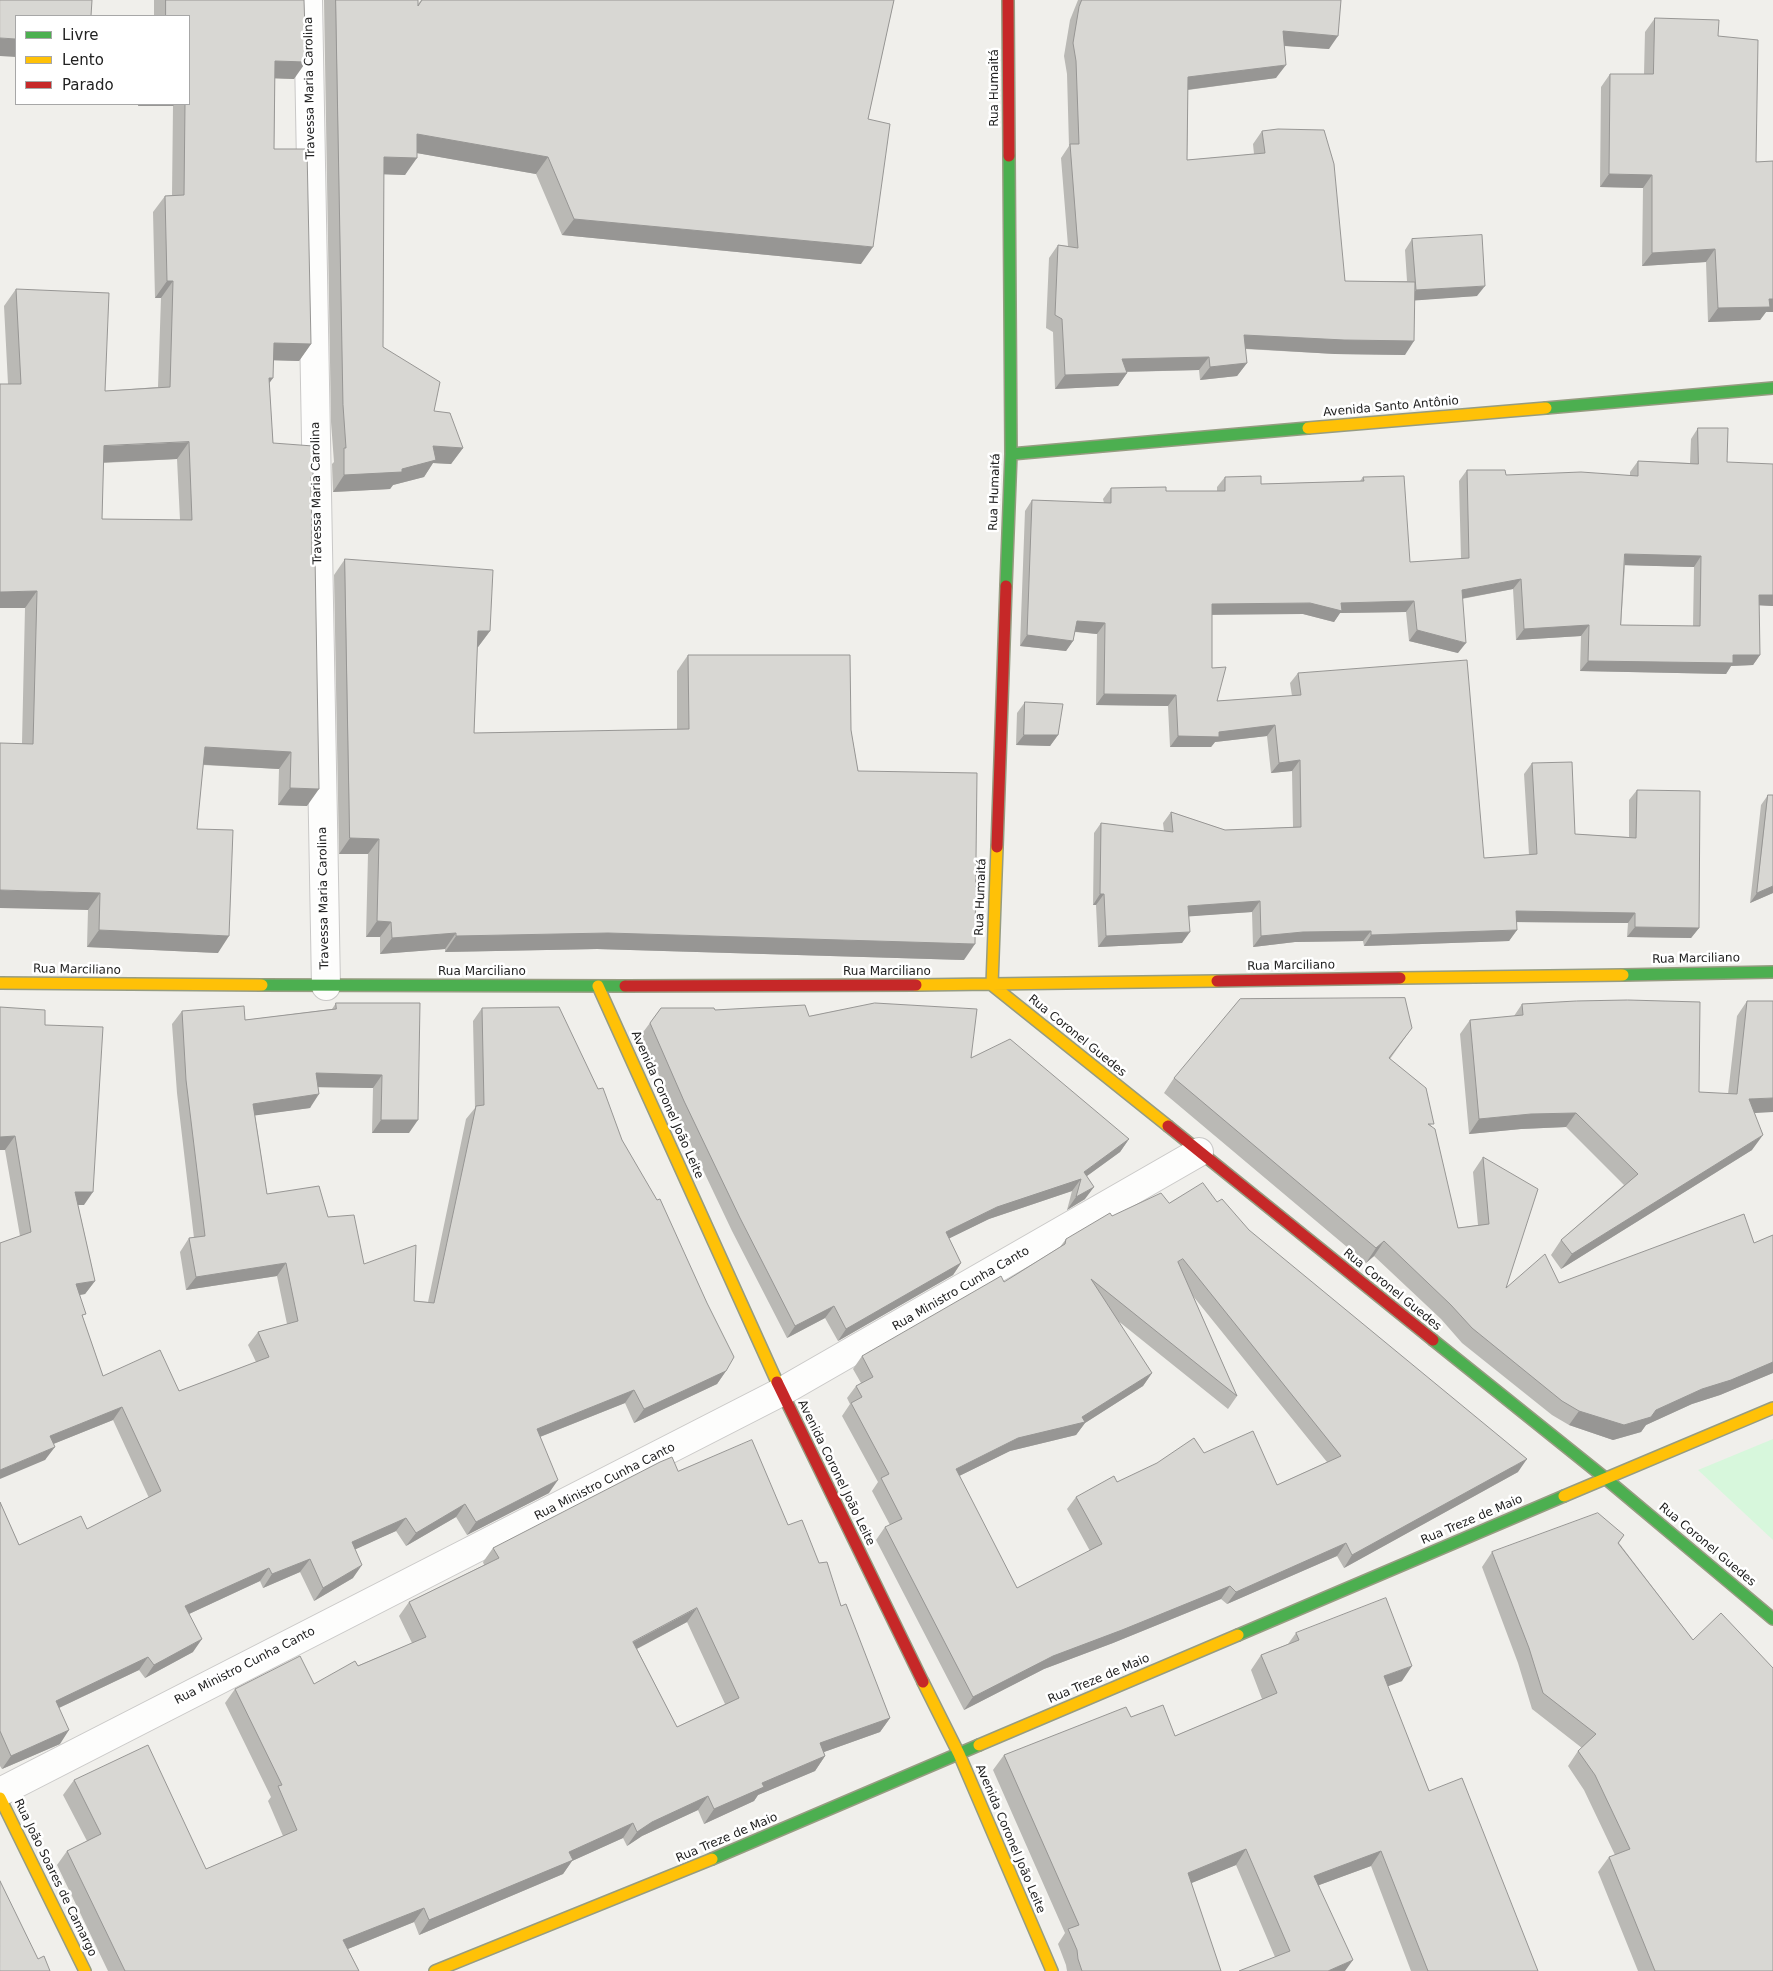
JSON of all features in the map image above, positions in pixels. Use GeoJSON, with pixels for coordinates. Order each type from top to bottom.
{"type":"FeatureCollection","features":[{"type":"Feature","properties":{"kind":"street","name":"Travessa Maria Carolina"},"geometry":{"type":"LineString","coordinates":[[308,0],[326,986]]}},
{"type":"Feature","properties":{"kind":"street","name":"Rua Humaitá"},"geometry":{"type":"LineString","coordinates":[[992,985],[1010,454],[1008,0]]}},
{"type":"Feature","properties":{"kind":"street","name":"Avenida Santo Antônio"},"geometry":{"type":"LineString","coordinates":[[1010,454],[1773,388]]}},
{"type":"Feature","properties":{"kind":"street","name":"Rua Marciliano"},"geometry":{"type":"LineString","coordinates":[[0,983],[326,986],[992,985],[1773,972]]}},
{"type":"Feature","properties":{"kind":"street","name":"Rua Coronel Guedes"},"geometry":{"type":"LineString","coordinates":[[992,985],[1604,1478],[1773,1618]]}},
{"type":"Feature","properties":{"kind":"street","name":"Avenida Coronel João Leite"},"geometry":{"type":"LineString","coordinates":[[598,986],[781,1392],[959,1754],[1052,1971]]}},
{"type":"Feature","properties":{"kind":"street","name":"Rua Ministro Cunha Canto"},"geometry":{"type":"LineString","coordinates":[[0,1792],[781,1392],[1199,1152]]}},
{"type":"Feature","properties":{"kind":"street","name":"Rua Treze de Maio"},"geometry":{"type":"LineString","coordinates":[[434,1971],[696,1866],[1604,1478],[1773,1408]]}},
{"type":"Feature","properties":{"kind":"street","name":"Rua João Soares de Camargo"},"geometry":{"type":"LineString","coordinates":[[0,1798],[85,1971]]}},
{"type":"Feature","properties":{"kind":"green space"},"geometry":{"type":"Polygon","coordinates":[[[1773,1439],[1773,1540],[1698,1470],[1773,1439]]]}},
{"type":"Feature","properties":{"kind":"building"},"geometry":{"type":"Polygon","coordinates":[[[0,0],[92,0],[91,15],[15,15],[15,39],[0,38],[0,0]]]}},
{"type":"Feature","properties":{"kind":"building"},"geometry":{"type":"Polygon","coordinates":[[[166,0],[304,0],[306,62],[275,61],[274,149],[307,149],[311,344],[274,343],[273,378],[269,378],[273,443],[313,446],[313,477],[311,477],[312,556],[315,556],[319,789],[290,788],[291,752],[205,747],[197,829],[233,830],[229,936],[99,930],[100,893],[0,890],[0,743],[33,744],[37,591],[0,592],[0,384],[21,384],[16,289],[109,293],[105,391],[170,387],[173,281],[167,281],[165,196],[184,195],[185,105],[190,105],[190,15],[166,15],[166,0]],[[189,442],[104,446],[102,519],[192,520],[189,442]]]}},
{"type":"Feature","properties":{"kind":"building"},"geometry":{"type":"Polygon","coordinates":[[[336,0],[418,0],[418,6],[422,0],[894,0],[868,119],[890,124],[873,247],[574,219],[548,157],[417,134],[417,158],[384,157],[383,347],[440,382],[434,411],[450,413],[463,448],[433,446],[436,460],[402,469],[402,472],[344,475],[344,448],[346,448],[343,405],[336,0]]]}},
{"type":"Feature","properties":{"kind":"building"},"geometry":{"type":"Polygon","coordinates":[[[1082,0],[1341,0],[1338,36],[1283,31],[1286,65],[1188,77],[1187,160],[1265,153],[1262,131],[1278,129],[1324,130],[1334,164],[1345,281],[1415,282],[1414,341],[1244,335],[1247,363],[1210,367],[1209,357],[1122,359],[1127,373],[1065,375],[1062,319],[1055,315],[1058,245],[1078,248],[1070,144],[1079,144],[1076,61],[1073,43],[1079,7],[1082,0]]]}},
{"type":"Feature","properties":{"kind":"building"},"geometry":{"type":"Polygon","coordinates":[[[1655,18],[1719,20],[1718,36],[1758,40],[1756,162],[1773,161],[1773,299],[1769,299],[1770,307],[1718,308],[1715,249],[1652,253],[1652,175],[1609,174],[1610,74],[1653,74],[1655,18]]]}},
{"type":"Feature","properties":{"kind":"building"},"geometry":{"type":"Polygon","coordinates":[[[1482,235],[1485,286],[1416,290],[1412,239],[1482,235]]]}},
{"type":"Feature","properties":{"kind":"building"},"geometry":{"type":"Polygon","coordinates":[[[1698,428],[1728,428],[1727,462],[1773,464],[1773,595],[1759,595],[1760,655],[1733,655],[1733,663],[1588,661],[1589,625],[1524,629],[1521,579],[1462,590],[1466,643],[1417,630],[1414,601],[1341,603],[1342,611],[1310,603],[1212,604],[1212,668],[1226,667],[1217,701],[1301,695],[1298,673],[1467,660],[1484,858],[1537,854],[1532,763],[1572,762],[1575,834],[1636,838],[1637,790],[1700,791],[1699,928],[1635,927],[1635,913],[1516,911],[1517,930],[1371,935],[1371,931],[1303,932],[1261,936],[1260,901],[1188,906],[1190,932],[1106,936],[1104,894],[1100,894],[1101,823],[1173,832],[1171,812],[1225,830],[1301,827],[1300,760],[1279,763],[1275,725],[1219,732],[1219,737],[1178,736],[1176,695],[1104,694],[1105,623],[1077,621],[1073,641],[1027,635],[1032,500],[1111,503],[1111,488],[1166,487],[1166,491],[1225,491],[1225,477],[1261,476],[1261,484],[1364,481],[1363,477],[1404,476],[1410,562],[1469,558],[1467,470],[1505,470],[1506,475],[1581,472],[1638,476],[1638,461],[1698,464],[1698,428]],[[1625,554],[1621,625],[1700,626],[1701,556],[1625,554]]]}},
{"type":"Feature","properties":{"kind":"building"},"geometry":{"type":"Polygon","coordinates":[[[345,559],[493,570],[490,631],[478,631],[474,733],[689,729],[688,655],[850,655],[851,730],[858,771],[977,773],[975,944],[608,933],[456,936],[456,933],[392,938],[391,922],[377,921],[379,839],[350,838],[345,559]]]}},
{"type":"Feature","properties":{"kind":"building"},"geometry":{"type":"Polygon","coordinates":[[[1025,702],[1063,704],[1058,735],[1024,735],[1025,702]]]}},
{"type":"Feature","properties":{"kind":"building"},"geometry":{"type":"Polygon","coordinates":[[[1768,795],[1773,795],[1773,886],[1757,893],[1768,795]]]}},
{"type":"Feature","properties":{"kind":"building"},"geometry":{"type":"Polygon","coordinates":[[[1405,998],[1412,1028],[1389,1058],[1426,1088],[1434,1124],[1428,1124],[1435,1129],[1458,1228],[1489,1224],[1483,1157],[1538,1189],[1506,1288],[1545,1254],[1559,1283],[1744,1214],[1754,1243],[1773,1235],[1773,1362],[1731,1380],[1702,1389],[1656,1410],[1651,1417],[1624,1425],[1579,1411],[1562,1401],[1472,1328],[1451,1305],[1384,1241],[1376,1248],[1174,1078],[1240,999],[1405,998]]]}},
{"type":"Feature","properties":{"kind":"building"},"geometry":{"type":"Polygon","coordinates":[[[1628,1000],[1700,1002],[1699,1092],[1737,1094],[1747,1001],[1773,1001],[1773,1098],[1749,1099],[1763,1135],[1572,1254],[1561,1240],[1638,1174],[1576,1113],[1531,1114],[1479,1119],[1470,1020],[1523,1015],[1522,1004],[1628,1000]]]}},
{"type":"Feature","properties":{"kind":"building"},"geometry":{"type":"Polygon","coordinates":[[[336,1003],[420,1003],[418,1120],[381,1120],[382,1075],[316,1073],[319,1094],[253,1104],[267,1194],[319,1186],[328,1217],[354,1215],[364,1264],[416,1245],[414,1301],[434,1303],[476,1106],[484,1105],[482,1008],[559,1007],[598,1089],[603,1088],[622,1140],[657,1200],[660,1199],[707,1303],[734,1357],[726,1371],[644,1409],[634,1390],[537,1429],[558,1480],[476,1522],[465,1504],[416,1533],[406,1518],[352,1542],[362,1565],[323,1588],[310,1559],[272,1574],[269,1568],[185,1606],[202,1639],[154,1665],[148,1657],[56,1701],[69,1730],[11,1756],[0,1731],[0,1502],[19,1545],[81,1516],[87,1529],[161,1491],[122,1407],[50,1436],[55,1447],[0,1470],[0,1243],[31,1232],[15,1136],[0,1137],[0,1007],[45,1010],[45,1025],[103,1027],[93,1192],[75,1192],[95,1281],[76,1284],[86,1314],[82,1315],[103,1376],[160,1350],[179,1391],[269,1357],[258,1332],[298,1321],[286,1263],[196,1277],[189,1238],[205,1236],[186,1080],[182,1011],[244,1006],[245,1020],[336,1009],[336,1003]]]}},
{"type":"Feature","properties":{"kind":"building"},"geometry":{"type":"Polygon","coordinates":[[[875,1003],[977,1009],[971,1058],[1010,1039],[1129,1139],[1084,1172],[1094,1187],[1076,1197],[1081,1179],[997,1207],[946,1232],[961,1263],[846,1329],[834,1306],[795,1326],[740,1218],[684,1101],[650,1023],[661,1008],[714,1008],[715,1010],[805,1005],[809,1016],[875,1003]]]}},
{"type":"Feature","properties":{"kind":"building"},"geometry":{"type":"Polygon","coordinates":[[[1203,1183],[1217,1202],[1222,1199],[1249,1230],[1527,1459],[1352,1555],[1346,1543],[1236,1592],[1230,1586],[1053,1656],[973,1697],[885,1527],[902,1519],[881,1478],[889,1474],[851,1403],[862,1397],[856,1386],[873,1377],[862,1356],[1001,1276],[1004,1282],[1065,1244],[1066,1239],[1110,1213],[1112,1216],[1161,1193],[1169,1203],[1203,1183]],[[1183,1259],[1178,1262],[1237,1396],[1091,1279],[1152,1373],[1082,1417],[1085,1422],[1018,1438],[956,1469],[1017,1588],[1102,1544],[1076,1497],[1114,1476],[1117,1482],[1157,1463],[1194,1438],[1204,1453],[1253,1431],[1277,1485],[1341,1456],[1183,1259]]]}},
{"type":"Feature","properties":{"kind":"building"},"geometry":{"type":"Polygon","coordinates":[[[752,1440],[788,1525],[802,1520],[819,1563],[827,1562],[841,1606],[846,1604],[890,1718],[820,1743],[825,1756],[762,1783],[764,1787],[714,1809],[708,1796],[652,1822],[637,1832],[633,1823],[569,1852],[573,1860],[429,1920],[424,1908],[343,1940],[359,1971],[125,1971],[67,1851],[101,1834],[74,1780],[148,1745],[206,1869],[297,1830],[278,1786],[282,1785],[235,1689],[300,1656],[314,1684],[355,1661],[358,1666],[426,1637],[409,1602],[499,1558],[493,1548],[660,1462],[672,1457],[678,1471],[752,1440]],[[697,1608],[633,1642],[677,1727],[739,1698],[697,1608]]]}},
{"type":"Feature","properties":{"kind":"building"},"geometry":{"type":"Polygon","coordinates":[[[1598,1513],[1624,1535],[1618,1543],[1693,1640],[1721,1613],[1773,1668],[1773,1971],[1655,1971],[1609,1857],[1630,1849],[1595,1775],[1578,1751],[1596,1734],[1543,1693],[1529,1648],[1492,1552],[1598,1513]]]}},
{"type":"Feature","properties":{"kind":"building"},"geometry":{"type":"Polygon","coordinates":[[[1386,1598],[1412,1666],[1384,1676],[1429,1791],[1462,1778],[1538,1971],[1428,1971],[1381,1851],[1314,1876],[1353,1960],[1328,1971],[1239,1971],[1290,1951],[1246,1849],[1188,1873],[1221,1971],[1082,1971],[1077,1950],[1068,1929],[1079,1925],[1004,1755],[1126,1707],[1131,1717],[1163,1705],[1175,1736],[1277,1693],[1261,1655],[1299,1640],[1296,1633],[1386,1598]]]}},
{"type":"Feature","properties":{"kind":"building"},"geometry":{"type":"Polygon","coordinates":[[[0,1881],[38,1959],[44,1956],[50,1971],[0,1971],[0,1881]]]}},
{"type":"Feature","properties":{"kind":"traffic: fast"},"geometry":{"type":"LineString","coordinates":[[1006,586],[1011,454],[1009,156]]}},
{"type":"Feature","properties":{"kind":"traffic: fast"},"geometry":{"type":"LineString","coordinates":[[1546,408],[1773,388]]}},
{"type":"Feature","properties":{"kind":"traffic: fast"},"geometry":{"type":"LineString","coordinates":[[1011,454],[1308,428]]}},
{"type":"Feature","properties":{"kind":"traffic: fast"},"geometry":{"type":"LineString","coordinates":[[1623,975],[1773,972]]}},
{"type":"Feature","properties":{"kind":"traffic: fast"},"geometry":{"type":"LineString","coordinates":[[262,985],[625,986]]}},
{"type":"Feature","properties":{"kind":"traffic: fast"},"geometry":{"type":"LineString","coordinates":[[1433,1340],[1605,1478],[1773,1619]]}},
{"type":"Feature","properties":{"kind":"traffic: fast"},"geometry":{"type":"LineString","coordinates":[[1238,1635],[1564,1496]]}},
{"type":"Feature","properties":{"kind":"traffic: fast"},"geometry":{"type":"LineString","coordinates":[[712,1859],[979,1745]]}},
{"type":"Feature","properties":{"kind":"traffic: slow"},"geometry":{"type":"LineString","coordinates":[[1308,428],[1546,408]]}},
{"type":"Feature","properties":{"kind":"traffic: slow"},"geometry":{"type":"LineString","coordinates":[[997,847],[992,985],[1168,1126]]}},
{"type":"Feature","properties":{"kind":"traffic: slow"},"geometry":{"type":"LineString","coordinates":[[1400,978],[1623,975]]}},
{"type":"Feature","properties":{"kind":"traffic: slow"},"geometry":{"type":"LineString","coordinates":[[916,985],[1217,981]]}},
{"type":"Feature","properties":{"kind":"traffic: slow"},"geometry":{"type":"LineString","coordinates":[[0,983],[262,985]]}},
{"type":"Feature","properties":{"kind":"traffic: slow"},"geometry":{"type":"LineString","coordinates":[[598,986],[777,1382]]}},
{"type":"Feature","properties":{"kind":"traffic: slow"},"geometry":{"type":"LineString","coordinates":[[1564,1496],[1773,1408]]}},
{"type":"Feature","properties":{"kind":"traffic: slow"},"geometry":{"type":"LineString","coordinates":[[979,1745],[1238,1635]]}},
{"type":"Feature","properties":{"kind":"traffic: slow"},"geometry":{"type":"LineString","coordinates":[[923,1682],[959,1754],[1052,1971]]}},
{"type":"Feature","properties":{"kind":"traffic: slow"},"geometry":{"type":"LineString","coordinates":[[0,1798],[85,1971]]}},
{"type":"Feature","properties":{"kind":"traffic: slow"},"geometry":{"type":"LineString","coordinates":[[435,1971],[712,1859]]}},
{"type":"Feature","properties":{"kind":"traffic: jam"},"geometry":{"type":"LineString","coordinates":[[1008,0],[1009,156]]}},
{"type":"Feature","properties":{"kind":"traffic: jam"},"geometry":{"type":"LineString","coordinates":[[997,847],[1006,586]]}},
{"type":"Feature","properties":{"kind":"traffic: jam"},"geometry":{"type":"LineString","coordinates":[[1217,981],[1400,978]]}},
{"type":"Feature","properties":{"kind":"traffic: jam"},"geometry":{"type":"LineString","coordinates":[[625,986],[916,985]]}},
{"type":"Feature","properties":{"kind":"traffic: jam"},"geometry":{"type":"LineString","coordinates":[[1168,1126],[1433,1340]]}},
{"type":"Feature","properties":{"kind":"traffic: jam"},"geometry":{"type":"LineString","coordinates":[[777,1382],[923,1682]]}}]}
